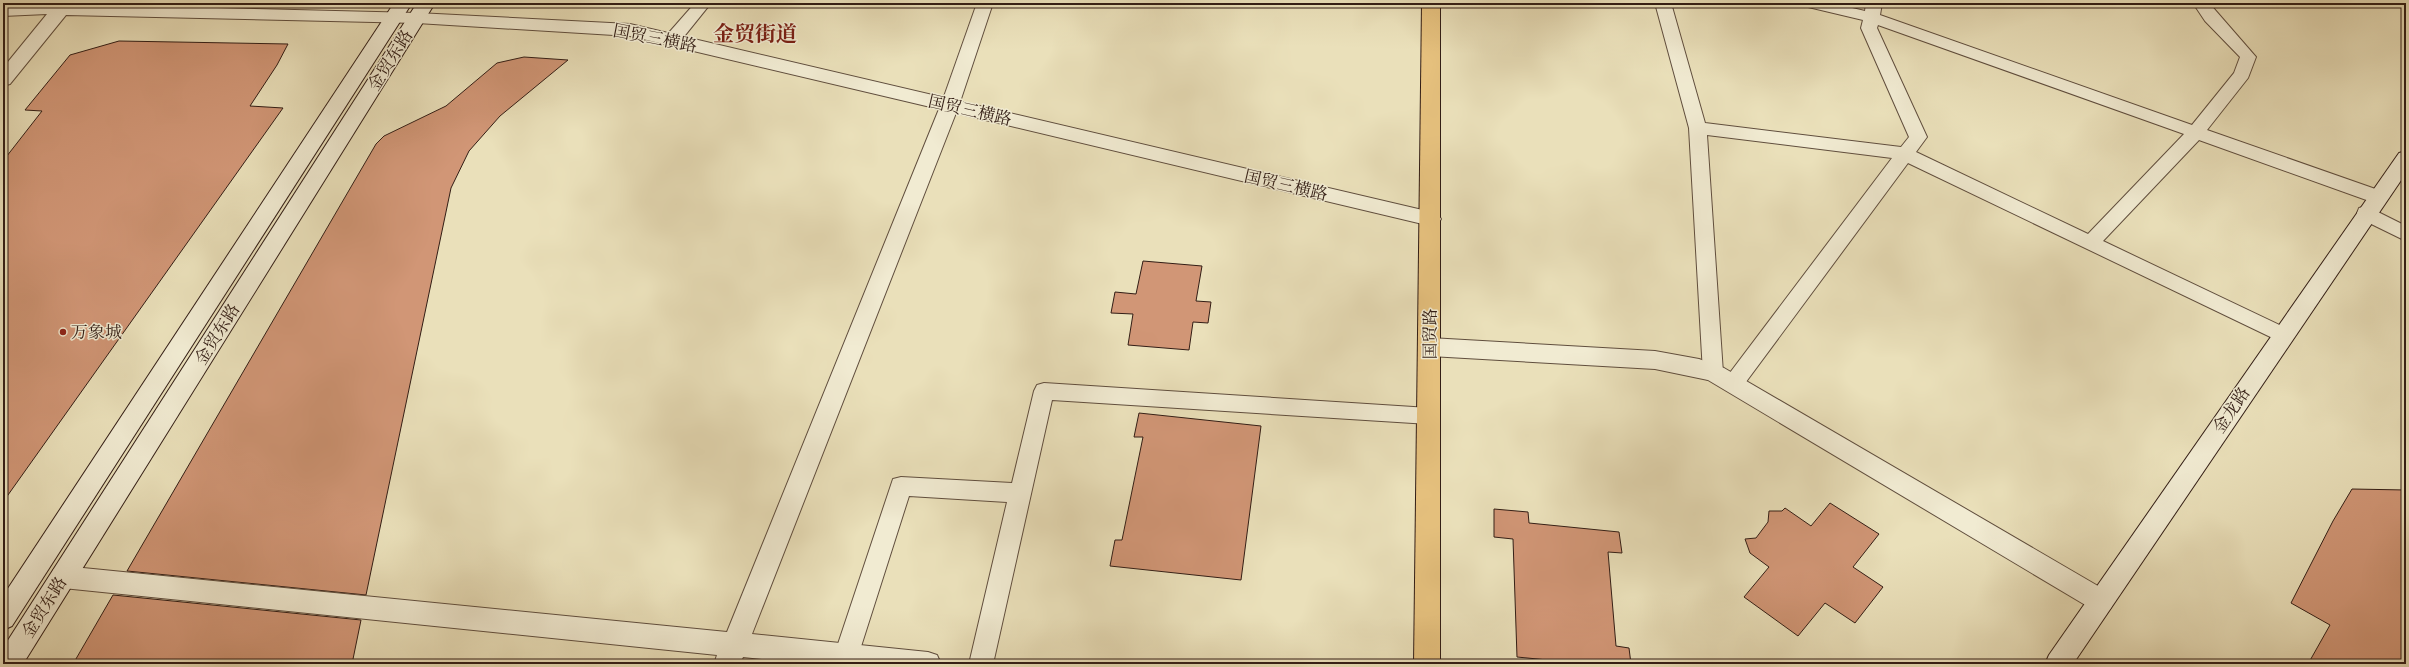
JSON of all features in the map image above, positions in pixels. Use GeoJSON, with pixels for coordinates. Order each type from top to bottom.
{"type":"FeatureCollection","features":[{"type":"Feature","properties":{"kind":"main road","name":"国贸路"},"geometry":{"type":"LineString","coordinates":[[1427,664],[1431,219],[1431,3]]}},
{"type":"Feature","properties":{"kind":"street"},"geometry":{"type":"LineString","coordinates":[[672,40],[703,3]]}},
{"type":"Feature","properties":{"kind":"street"},"geometry":{"type":"LineString","coordinates":[[731,654],[950,105],[985,3]]}},
{"type":"Feature","properties":{"kind":"street"},"geometry":{"type":"LineString","coordinates":[[1663,3],[1698,128],[1713,373]]}},
{"type":"Feature","properties":{"kind":"street"},"geometry":{"type":"LineString","coordinates":[[1810,3],[1873,10],[2195,133],[2372,205],[2406,234]]}},
{"type":"Feature","properties":{"kind":"street"},"geometry":{"type":"LineString","coordinates":[[2090,243],[2195,133],[2242,74],[2248,57],[2242,48],[2214,22],[2201,3]]}},
{"type":"Feature","properties":{"kind":"street"},"geometry":{"type":"LineString","coordinates":[[3,80],[61,9]]}},
{"type":"Feature","properties":{"kind":"street","name":"国贸三横路"},"geometry":{"type":"LineString","coordinates":[[3,11],[61,9],[410,10],[630,30],[1431,219]]}},
{"type":"Feature","properties":{"kind":"street","name":"金贸东路"},"geometry":{"type":"LineString","coordinates":[[8,664],[63,577],[410,10]]}},
{"type":"Feature","properties":{"kind":"street","name":"金贸东路"},"geometry":{"type":"LineString","coordinates":[[3,618],[410,10]]}},
{"type":"Feature","properties":{"kind":"street"},"geometry":{"type":"LineString","coordinates":[[1733,384],[1918,137],[1869,28],[1873,10]]}},
{"type":"Feature","properties":{"kind":"street"},"geometry":{"type":"LineString","coordinates":[[1698,128],[1905,154],[2283,335]]}},
{"type":"Feature","properties":{"kind":"street","name":"金龙路"},"geometry":{"type":"LineString","coordinates":[[2065,662],[2101,601],[2372,205],[2406,158]]}},
{"type":"Feature","properties":{"kind":"street"},"geometry":{"type":"LineString","coordinates":[[1430,347],[1655,360],[1692,366],[1713,373],[2101,601]]}},
{"type":"Feature","properties":{"kind":"street"},"geometry":{"type":"LineString","coordinates":[[981,664],[1044,390],[1429,416]]}},
{"type":"Feature","properties":{"kind":"street"},"geometry":{"type":"LineString","coordinates":[[846,656],[902,486],[1020,493]]}},
{"type":"Feature","properties":{"kind":"street"},"geometry":{"type":"LineString","coordinates":[[63,577],[731,654],[846,656],[928,664]]}},
{"type":"Feature","properties":{"kind":"building","name":"万象城"},"geometry":{"type":"Polygon","coordinates":[[[119,41],[288,44],[277,65],[250,106],[283,108],[3,502],[3,161],[42,111],[25,110],[70,55],[119,41]]]}},
{"type":"Feature","properties":{"kind":"building"},"geometry":{"type":"Polygon","coordinates":[[[524,57],[568,60],[500,116],[469,151],[451,188],[366,595],[127,571],[376,144],[384,136],[446,106],[497,63],[524,57]]]}},
{"type":"Feature","properties":{"kind":"building"},"geometry":{"type":"Polygon","coordinates":[[[1143,261],[1202,266],[1196,301],[1211,302],[1208,323],[1193,322],[1189,350],[1128,345],[1133,314],[1111,313],[1115,292],[1136,294],[1143,261]]]}},
{"type":"Feature","properties":{"kind":"building"},"geometry":{"type":"Polygon","coordinates":[[[1139,413],[1261,426],[1241,580],[1110,566],[1115,540],[1122,540],[1143,437],[1134,437],[1139,413]]]}},
{"type":"Feature","properties":{"kind":"building"},"geometry":{"type":"Polygon","coordinates":[[[2352,489],[2406,490],[2406,653],[2401,664],[2308,664],[2330,625],[2291,603],[2333,521],[2352,489]]]}},
{"type":"Feature","properties":{"kind":"building"},"geometry":{"type":"Polygon","coordinates":[[[1830,503],[1879,534],[1853,567],[1883,587],[1855,623],[1825,603],[1798,636],[1744,597],[1769,567],[1750,553],[1745,539],[1756,538],[1768,522],[1769,511],[1782,511],[1785,508],[1811,526],[1830,503]]]}},
{"type":"Feature","properties":{"kind":"building"},"geometry":{"type":"Polygon","coordinates":[[[1494,509],[1528,512],[1529,523],[1619,532],[1622,553],[1608,552],[1616,646],[1629,648],[1631,664],[1588,664],[1517,657],[1513,539],[1494,537],[1494,509]]]}},
{"type":"Feature","properties":{"kind":"building"},"geometry":{"type":"Polygon","coordinates":[[[113,595],[361,620],[352,664],[73,664],[113,595]]]}},
{"type":"Feature","properties":{"kind":"place","name":"万象城"},"geometry":{"type":"Point","coordinates":[63,332]}},
{"type":"Feature","properties":{"kind":"district","name":"金贸街道"},"geometry":{"type":"Point","coordinates":[755,34]}}]}
